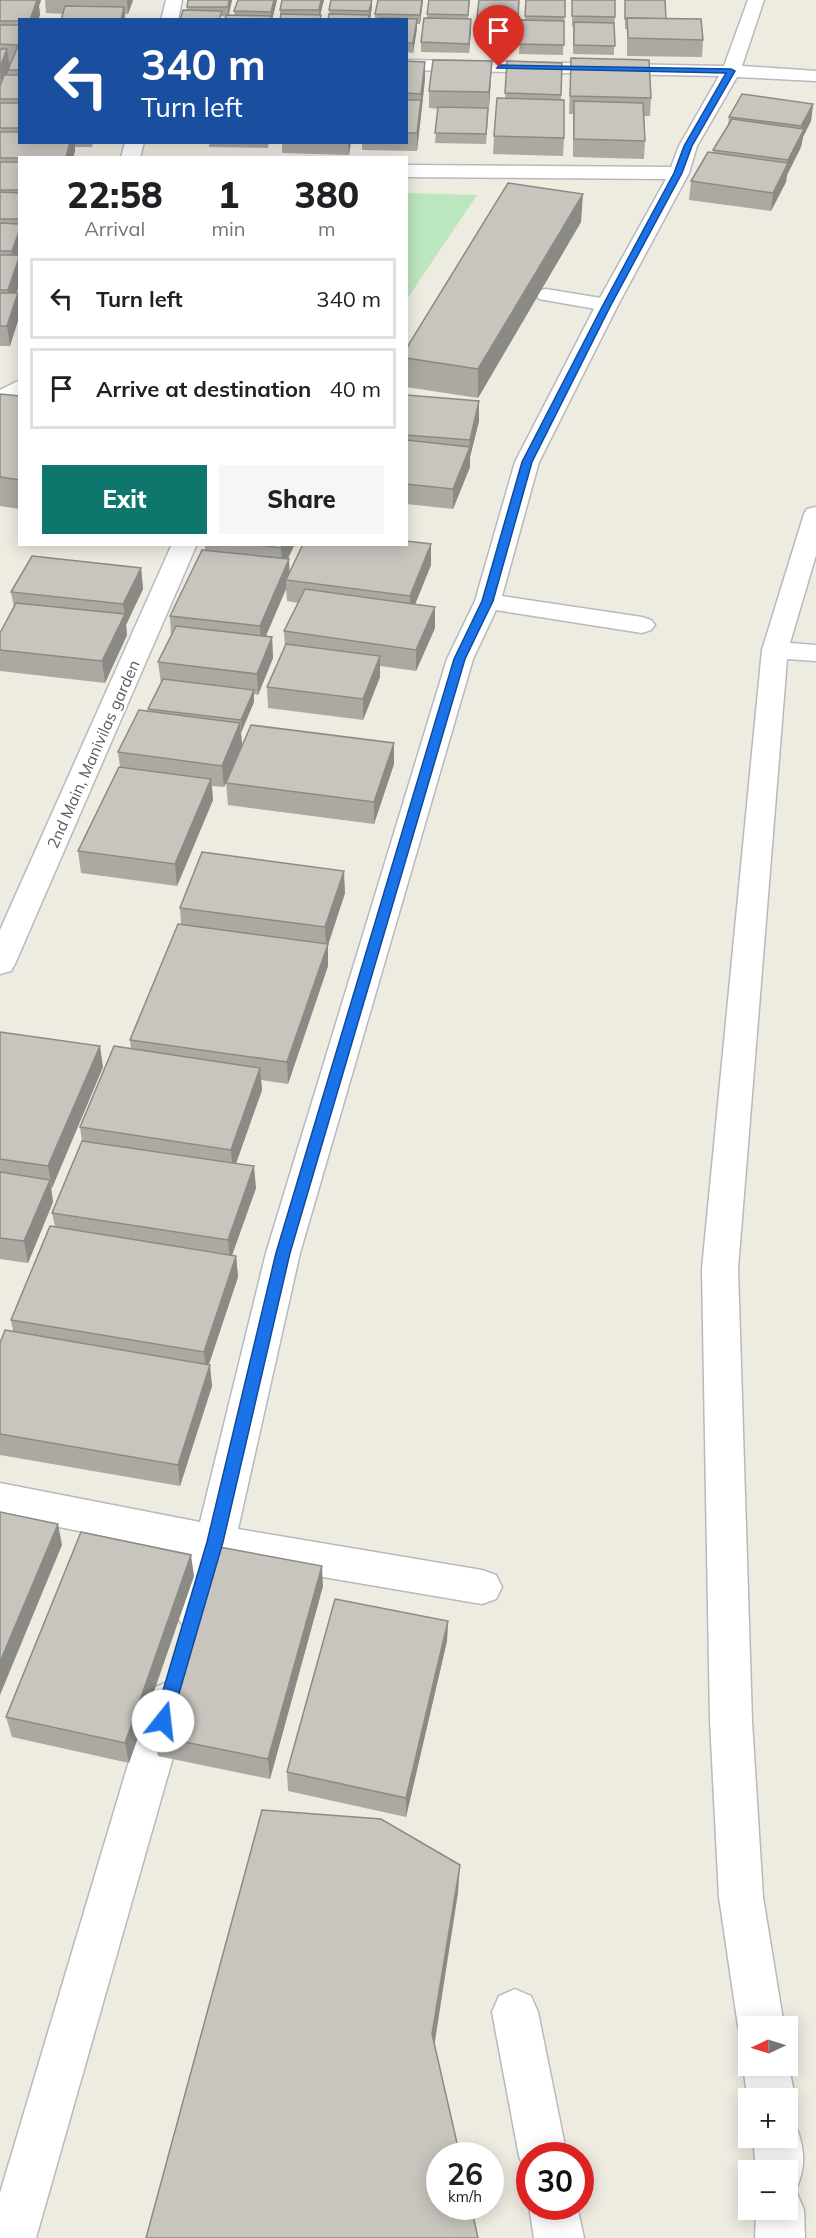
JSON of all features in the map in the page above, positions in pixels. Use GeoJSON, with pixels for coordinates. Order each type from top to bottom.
{"type":"FeatureCollection","features":[{"type":"Feature","properties":{"kind":"street"},"geometry":{"type":"LineString","coordinates":[[170,18],[174,0]]}},
{"type":"Feature","properties":{"kind":"street"},"geometry":{"type":"LineString","coordinates":[[11,2238],[215,1542],[286,1242],[460,659],[488,601],[527,462],[607,305],[678,173],[688,146],[731,71],[756,0]]}},
{"type":"Feature","properties":{"kind":"street"},"geometry":{"type":"LineString","coordinates":[[408,65],[731,71],[816,76]]}},
{"type":"Feature","properties":{"kind":"street"},"geometry":{"type":"LineString","coordinates":[[408,171],[678,173]]}},
{"type":"Feature","properties":{"kind":"street"},"geometry":{"type":"LineString","coordinates":[[759,2016],[741,1897],[731,1732],[720,1269],[775,650],[816,514]]}},
{"type":"Feature","properties":{"kind":"street","name":"2nd Main, Manivilas garden"},"geometry":{"type":"LineString","coordinates":[[0,964],[12,909],[184,546]]}},
{"type":"Feature","properties":{"kind":"street"},"geometry":{"type":"LineString","coordinates":[[488,601],[642,625]]}},
{"type":"Feature","properties":{"kind":"street"},"geometry":{"type":"LineString","coordinates":[[775,650],[816,653]]}},
{"type":"Feature","properties":{"kind":"street"},"geometry":{"type":"LineString","coordinates":[[0,1499],[215,1542],[482,1587]]}},
{"type":"Feature","properties":{"kind":"street"},"geometry":{"type":"LineString","coordinates":[[515,2012],[540,2142]]}},
{"type":"Feature","properties":{"kind":"street"},"geometry":{"type":"LineString","coordinates":[[556,2220],[559,2238]]}},
{"type":"Feature","properties":{"kind":"street"},"geometry":{"type":"LineString","coordinates":[[780,2220],[780,2238]]}},
{"type":"Feature","properties":{"kind":"lane"},"geometry":{"type":"LineString","coordinates":[[546,295],[607,305]]}},
{"type":"Feature","properties":{"kind":"green space"},"geometry":{"type":"Polygon","coordinates":[[[408,193],[477,195],[408,298],[408,193]]]}},
{"type":"Feature","properties":{"kind":"building"},"geometry":{"type":"Polygon","coordinates":[[[0,0],[37,0],[31,18],[0,21],[0,0]]]}},
{"type":"Feature","properties":{"kind":"building"},"geometry":{"type":"Polygon","coordinates":[[[188,0],[229,0],[228,7],[187,7],[188,0]]]}},
{"type":"Feature","properties":{"kind":"building"},"geometry":{"type":"Polygon","coordinates":[[[238,0],[274,0],[271,12],[234,11],[238,0]]]}},
{"type":"Feature","properties":{"kind":"building"},"geometry":{"type":"Polygon","coordinates":[[[282,0],[321,0],[319,10],[280,10],[282,0]]]}},
{"type":"Feature","properties":{"kind":"building"},"geometry":{"type":"Polygon","coordinates":[[[331,0],[372,0],[369,11],[329,10],[331,0]]]}},
{"type":"Feature","properties":{"kind":"building"},"geometry":{"type":"Polygon","coordinates":[[[378,0],[422,0],[420,15],[375,14],[378,0]]]}},
{"type":"Feature","properties":{"kind":"building"},"geometry":{"type":"Polygon","coordinates":[[[429,0],[469,0],[468,15],[427,14],[429,0]]]}},
{"type":"Feature","properties":{"kind":"building"},"geometry":{"type":"Polygon","coordinates":[[[479,0],[519,0],[518,18],[477,17],[479,0]]]}},
{"type":"Feature","properties":{"kind":"building"},"geometry":{"type":"Polygon","coordinates":[[[526,0],[565,0],[565,17],[525,16],[526,0]]]}},
{"type":"Feature","properties":{"kind":"building"},"geometry":{"type":"Polygon","coordinates":[[[572,0],[615,0],[615,17],[572,16],[572,0]]]}},
{"type":"Feature","properties":{"kind":"building"},"geometry":{"type":"Polygon","coordinates":[[[625,0],[665,0],[666,19],[625,19],[625,0]]]}},
{"type":"Feature","properties":{"kind":"building"},"geometry":{"type":"Polygon","coordinates":[[[65,6],[124,7],[121,18],[62,18],[65,6]]]}},
{"type":"Feature","properties":{"kind":"building"},"geometry":{"type":"Polygon","coordinates":[[[183,10],[222,11],[220,18],[181,18],[183,10]]]}},
{"type":"Feature","properties":{"kind":"building"},"geometry":{"type":"Polygon","coordinates":[[[281,14],[321,15],[320,18],[280,18],[281,14]]]}},
{"type":"Feature","properties":{"kind":"building"},"geometry":{"type":"Polygon","coordinates":[[[329,14],[369,15],[368,18],[328,18],[329,14]]]}},
{"type":"Feature","properties":{"kind":"building"},"geometry":{"type":"Polygon","coordinates":[[[226,15],[271,16],[270,18],[225,18],[226,15]]]}},
{"type":"Feature","properties":{"kind":"building"},"geometry":{"type":"Polygon","coordinates":[[[424,18],[471,19],[469,44],[421,42],[424,18]]]}},
{"type":"Feature","properties":{"kind":"building"},"geometry":{"type":"Polygon","coordinates":[[[627,18],[701,19],[703,40],[628,38],[627,18]]]}},
{"type":"Feature","properties":{"kind":"building"},"geometry":{"type":"Polygon","coordinates":[[[408,19],[417,19],[413,43],[408,43],[408,19]]]}},
{"type":"Feature","properties":{"kind":"building"},"geometry":{"type":"Polygon","coordinates":[[[521,20],[564,21],[564,45],[519,44],[521,20]]]}},
{"type":"Feature","properties":{"kind":"building"},"geometry":{"type":"Polygon","coordinates":[[[574,22],[614,23],[615,46],[574,45],[574,22]]]}},
{"type":"Feature","properties":{"kind":"building"},"geometry":{"type":"Polygon","coordinates":[[[0,25],[18,25],[18,45],[0,44],[0,25]]]}},
{"type":"Feature","properties":{"kind":"building"},"geometry":{"type":"Polygon","coordinates":[[[18,46],[18,70],[8,70],[18,46]]]}},
{"type":"Feature","properties":{"kind":"building"},"geometry":{"type":"Polygon","coordinates":[[[0,49],[7,49],[0,67],[0,49]]]}},
{"type":"Feature","properties":{"kind":"building"},"geometry":{"type":"Polygon","coordinates":[[[571,58],[649,60],[651,98],[570,96],[571,58]]]}},
{"type":"Feature","properties":{"kind":"building"},"geometry":{"type":"Polygon","coordinates":[[[433,60],[492,61],[489,92],[429,91],[433,60]]]}},
{"type":"Feature","properties":{"kind":"building"},"geometry":{"type":"Polygon","coordinates":[[[408,61],[425,62],[421,94],[408,93],[408,61]]]}},
{"type":"Feature","properties":{"kind":"building"},"geometry":{"type":"Polygon","coordinates":[[[507,61],[562,63],[561,95],[505,93],[507,61]]]}},
{"type":"Feature","properties":{"kind":"building"},"geometry":{"type":"Polygon","coordinates":[[[4,75],[18,75],[18,99],[0,99],[0,86],[4,75]]]}},
{"type":"Feature","properties":{"kind":"building"},"geometry":{"type":"Polygon","coordinates":[[[742,94],[813,104],[801,126],[729,117],[742,94]]]}},
{"type":"Feature","properties":{"kind":"building"},"geometry":{"type":"Polygon","coordinates":[[[497,98],[564,100],[564,138],[494,136],[497,98]]]}},
{"type":"Feature","properties":{"kind":"building"},"geometry":{"type":"Polygon","coordinates":[[[408,100],[421,100],[417,133],[408,133],[408,100]]]}},
{"type":"Feature","properties":{"kind":"building"},"geometry":{"type":"Polygon","coordinates":[[[574,101],[643,103],[645,141],[574,139],[574,101]]]}},
{"type":"Feature","properties":{"kind":"building"},"geometry":{"type":"Polygon","coordinates":[[[0,103],[18,103],[18,128],[0,128],[0,103]]]}},
{"type":"Feature","properties":{"kind":"building"},"geometry":{"type":"Polygon","coordinates":[[[438,107],[488,108],[486,134],[435,133],[438,107]]]}},
{"type":"Feature","properties":{"kind":"building"},"geometry":{"type":"Polygon","coordinates":[[[732,119],[804,129],[788,160],[713,150],[732,119]]]}},
{"type":"Feature","properties":{"kind":"building"},"geometry":{"type":"Polygon","coordinates":[[[0,132],[18,132],[18,144],[70,144],[66,156],[0,158],[0,132]]]}},
{"type":"Feature","properties":{"kind":"building"},"geometry":{"type":"Polygon","coordinates":[[[708,152],[788,163],[773,193],[691,181],[708,152]]]}},
{"type":"Feature","properties":{"kind":"building"},"geometry":{"type":"Polygon","coordinates":[[[0,162],[18,162],[18,190],[0,190],[0,162]]]}},
{"type":"Feature","properties":{"kind":"building"},"geometry":{"type":"Polygon","coordinates":[[[508,183],[583,194],[478,369],[408,358],[408,346],[508,183]]]}},
{"type":"Feature","properties":{"kind":"building"},"geometry":{"type":"Polygon","coordinates":[[[0,192],[18,193],[18,219],[0,219],[0,192]]]}},
{"type":"Feature","properties":{"kind":"building"},"geometry":{"type":"Polygon","coordinates":[[[0,223],[18,224],[18,234],[12,251],[0,251],[0,223]]]}},
{"type":"Feature","properties":{"kind":"building"},"geometry":{"type":"Polygon","coordinates":[[[0,255],[18,255],[8,290],[0,290],[0,255]]]}},
{"type":"Feature","properties":{"kind":"building"},"geometry":{"type":"Polygon","coordinates":[[[0,293],[18,293],[7,326],[0,326],[0,293]]]}},
{"type":"Feature","properties":{"kind":"building"},"geometry":{"type":"Polygon","coordinates":[[[0,394],[18,396],[18,480],[0,477],[0,394]]]}},
{"type":"Feature","properties":{"kind":"building"},"geometry":{"type":"Polygon","coordinates":[[[408,395],[479,401],[470,440],[408,435],[408,395]]]}},
{"type":"Feature","properties":{"kind":"building"},"geometry":{"type":"Polygon","coordinates":[[[408,440],[470,447],[453,489],[408,484],[408,440]]]}},
{"type":"Feature","properties":{"kind":"building"},"geometry":{"type":"Polygon","coordinates":[[[408,541],[431,544],[410,596],[286,580],[302,546],[408,546],[408,541]]]}},
{"type":"Feature","properties":{"kind":"building"},"geometry":{"type":"Polygon","coordinates":[[[202,550],[289,559],[260,626],[170,616],[202,550]]]}},
{"type":"Feature","properties":{"kind":"building"},"geometry":{"type":"Polygon","coordinates":[[[32,556],[141,568],[123,604],[11,592],[32,556]]]}},
{"type":"Feature","properties":{"kind":"building"},"geometry":{"type":"Polygon","coordinates":[[[305,589],[435,607],[416,650],[284,631],[305,589]]]}},
{"type":"Feature","properties":{"kind":"building"},"geometry":{"type":"Polygon","coordinates":[[[16,603],[125,614],[102,661],[0,650],[0,633],[16,603]]]}},
{"type":"Feature","properties":{"kind":"building"},"geometry":{"type":"Polygon","coordinates":[[[176,626],[272,637],[257,674],[158,662],[176,626]]]}},
{"type":"Feature","properties":{"kind":"building"},"geometry":{"type":"Polygon","coordinates":[[[286,644],[380,656],[363,699],[267,687],[286,644]]]}},
{"type":"Feature","properties":{"kind":"building"},"geometry":{"type":"Polygon","coordinates":[[[163,679],[254,690],[241,720],[148,709],[163,679]]]}},
{"type":"Feature","properties":{"kind":"building"},"geometry":{"type":"Polygon","coordinates":[[[139,710],[240,723],[222,766],[118,752],[139,710]]]}},
{"type":"Feature","properties":{"kind":"building"},"geometry":{"type":"Polygon","coordinates":[[[251,725],[394,743],[374,802],[226,783],[251,725]]]}},
{"type":"Feature","properties":{"kind":"building"},"geometry":{"type":"Polygon","coordinates":[[[119,767],[211,779],[175,864],[78,851],[119,767]]]}},
{"type":"Feature","properties":{"kind":"building"},"geometry":{"type":"Polygon","coordinates":[[[202,852],[344,871],[325,927],[180,908],[202,852]]]}},
{"type":"Feature","properties":{"kind":"building"},"geometry":{"type":"Polygon","coordinates":[[[178,924],[328,944],[287,1062],[130,1040],[178,924]]]}},
{"type":"Feature","properties":{"kind":"building"},"geometry":{"type":"Polygon","coordinates":[[[0,1032],[100,1046],[48,1166],[0,1159],[0,1032]]]}},
{"type":"Feature","properties":{"kind":"building"},"geometry":{"type":"Polygon","coordinates":[[[114,1046],[260,1068],[231,1150],[80,1127],[114,1046]]]}},
{"type":"Feature","properties":{"kind":"building"},"geometry":{"type":"Polygon","coordinates":[[[82,1141],[254,1166],[228,1240],[52,1213],[82,1141]]]}},
{"type":"Feature","properties":{"kind":"building"},"geometry":{"type":"Polygon","coordinates":[[[0,1172],[50,1180],[24,1241],[0,1238],[0,1172]]]}},
{"type":"Feature","properties":{"kind":"building"},"geometry":{"type":"Polygon","coordinates":[[[50,1226],[236,1256],[204,1352],[11,1320],[50,1226]]]}},
{"type":"Feature","properties":{"kind":"building"},"geometry":{"type":"Polygon","coordinates":[[[5,1330],[210,1365],[178,1465],[0,1434],[0,1343],[5,1330]]]}},
{"type":"Feature","properties":{"kind":"building"},"geometry":{"type":"Polygon","coordinates":[[[0,1512],[58,1524],[0,1662],[0,1512]]]}},
{"type":"Feature","properties":{"kind":"building"},"geometry":{"type":"Polygon","coordinates":[[[81,1532],[191,1555],[125,1743],[6,1717],[81,1532]]]}},
{"type":"Feature","properties":{"kind":"building"},"geometry":{"type":"Polygon","coordinates":[[[214,1546],[322,1566],[268,1759],[155,1736],[214,1546]]]}},
{"type":"Feature","properties":{"kind":"building"},"geometry":{"type":"Polygon","coordinates":[[[335,1599],[448,1621],[406,1798],[287,1772],[335,1599]]]}},
{"type":"Feature","properties":{"kind":"building"},"geometry":{"type":"Polygon","coordinates":[[[262,1810],[381,1819],[460,1865],[432,2034],[457,2142],[426,2142],[426,2220],[474,2220],[478,2238],[146,2238],[262,1810]]]}},
{"type":"Feature","properties":{"kind":"route"},"geometry":{"type":"LineString","coordinates":[[163,1721],[215,1542],[283,1253],[460,659],[488,601],[527,462],[607,305],[678,173],[688,146],[731,71],[499,67]]}}]}
